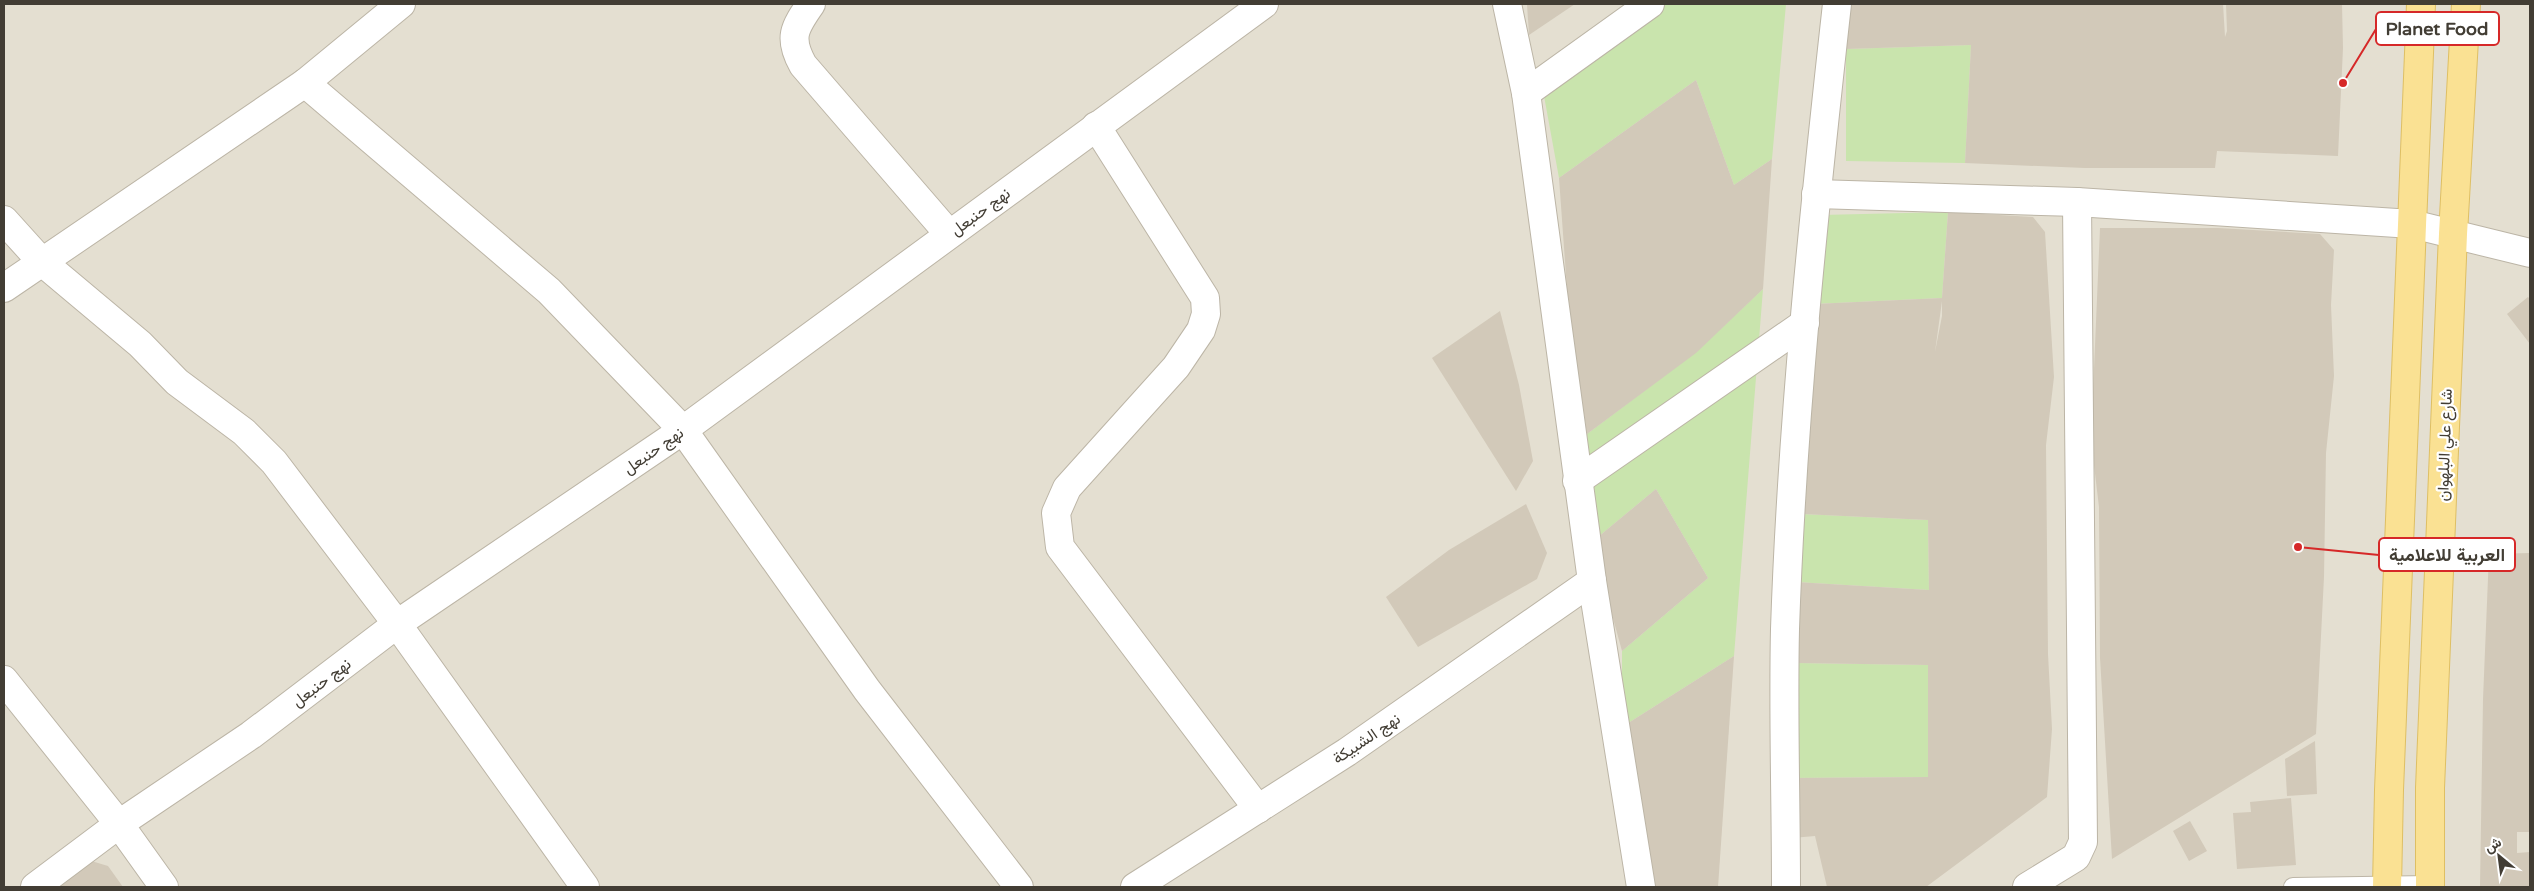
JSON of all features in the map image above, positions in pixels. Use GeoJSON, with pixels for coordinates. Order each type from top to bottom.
{"type":"FeatureCollection","features":[{"type":"Feature","properties":{"kind":"main road"},"geometry":{"type":"LineString","coordinates":[[2387,886],[2389,790],[2421,4]]}},
{"type":"Feature","properties":{"kind":"main road","name":"شارع علي البلهوان"},"geometry":{"type":"LineString","coordinates":[[2430,886],[2430,788],[2453,234],[2466,4]]}},
{"type":"Feature","properties":{"kind":"main road"},"geometry":{"type":"LineString","coordinates":[[2389,790],[2430,788]]}},
{"type":"Feature","properties":{"kind":"street"},"geometry":{"type":"LineString","coordinates":[[4,288],[305,83],[402,4]]}},
{"type":"Feature","properties":{"kind":"street"},"geometry":{"type":"LineString","coordinates":[[811,4],[795,26],[794,48],[803,66],[949,234]]}},
{"type":"Feature","properties":{"kind":"street","name":"نهج حنبعل"},"geometry":{"type":"LineString","coordinates":[[35,887],[119,824],[251,735],[397,624],[683,430],[1264,4]]}},
{"type":"Feature","properties":{"kind":"street"},"geometry":{"type":"LineString","coordinates":[[1507,4],[1526,94],[1577,481],[1641,887]]}},
{"type":"Feature","properties":{"kind":"street"},"geometry":{"type":"LineString","coordinates":[[1526,94],[1650,4]]}},
{"type":"Feature","properties":{"kind":"street"},"geometry":{"type":"LineString","coordinates":[[1786,887],[1785,624],[1795,448],[1805,323],[1816,194],[1836,4]]}},
{"type":"Feature","properties":{"kind":"street"},"geometry":{"type":"LineString","coordinates":[[305,83],[548,291],[683,430],[867,690],[1019,887]]}},
{"type":"Feature","properties":{"kind":"street"},"geometry":{"type":"LineString","coordinates":[[1096,126],[1205,298],[1206,314],[1201,330],[1176,367],[1067,488],[1056,513],[1060,547],[1258,809]]}},
{"type":"Feature","properties":{"kind":"street"},"geometry":{"type":"LineString","coordinates":[[1816,194],[2076,202],[2412,224],[2530,253]]}},
{"type":"Feature","properties":{"kind":"street"},"geometry":{"type":"LineString","coordinates":[[2028,887],[2076,857],[2083,842],[2076,202]]}},
{"type":"Feature","properties":{"kind":"street"},"geometry":{"type":"LineString","coordinates":[[4,220],[41,261],[140,344],[177,382],[244,432],[274,462],[397,624],[585,887]]}},
{"type":"Feature","properties":{"kind":"street"},"geometry":{"type":"LineString","coordinates":[[1577,481],[1805,323]]}},
{"type":"Feature","properties":{"kind":"street","name":"نهج الشبيكة"},"geometry":{"type":"LineString","coordinates":[[1135,887],[1347,752],[1592,581]]}},
{"type":"Feature","properties":{"kind":"street"},"geometry":{"type":"LineString","coordinates":[[4,680],[119,824],[164,887]]}},
{"type":"Feature","properties":{"kind":"lane"},"geometry":{"type":"LineString","coordinates":[[2293,887],[2430,886]]}},
{"type":"Feature","properties":{"kind":"shaded area"},"geometry":{"type":"Polygon","coordinates":[[[4,4],[2530,4],[2530,887],[4,887],[4,4]]]}},
{"type":"Feature","properties":{"kind":"green space"},"geometry":{"type":"Polygon","coordinates":[[[1660,4],[1786,4],[1772,159],[1734,185],[1696,80],[1559,178],[1542,85],[1660,4]]]}},
{"type":"Feature","properties":{"kind":"green space"},"geometry":{"type":"Polygon","coordinates":[[[1971,45],[1965,163],[1846,161],[1846,49],[1971,45]]]}},
{"type":"Feature","properties":{"kind":"green space"},"geometry":{"type":"Polygon","coordinates":[[[1948,212],[1942,298],[1814,304],[1821,215],[1948,212]]]}},
{"type":"Feature","properties":{"kind":"green space"},"geometry":{"type":"Polygon","coordinates":[[[1763,289],[1734,656],[1622,727],[1622,651],[1708,578],[1656,489],[1592,542],[1587,434],[1696,352],[1763,289]]]}},
{"type":"Feature","properties":{"kind":"green space"},"geometry":{"type":"Polygon","coordinates":[[[1802,514],[1928,520],[1929,590],[1796,582],[1802,514]]]}},
{"type":"Feature","properties":{"kind":"green space"},"geometry":{"type":"Polygon","coordinates":[[[1796,663],[1928,665],[1928,777],[1788,778],[1796,663]]]}},
{"type":"Feature","properties":{"kind":"building"},"geometry":{"type":"Polygon","coordinates":[[[1527,4],[1575,4],[1529,35],[1527,4]]]}},
{"type":"Feature","properties":{"kind":"building"},"geometry":{"type":"Polygon","coordinates":[[[1849,4],[2223,4],[2225,37],[2227,31],[2226,4],[2342,4],[2343,48],[2338,156],[2217,151],[2215,168],[2085,168],[1965,163],[1971,45],[1846,49],[1849,4]]]}},
{"type":"Feature","properties":{"kind":"building"},"geometry":{"type":"Polygon","coordinates":[[[1696,80],[1734,185],[1772,159],[1763,289],[1696,353],[1587,434],[1568,303],[1559,178],[1696,80]]]}},
{"type":"Feature","properties":{"kind":"building"},"geometry":{"type":"Polygon","coordinates":[[[1948,212],[2033,217],[2045,232],[2054,377],[2046,445],[2048,654],[2052,729],[2047,797],[1926,887],[1827,887],[1815,836],[1792,838],[1788,778],[1928,777],[1928,665],[1796,663],[1796,582],[1929,590],[1928,520],[1802,514],[1814,304],[1942,298],[1948,212]],[[1942,301],[1935,352],[1942,316],[1942,301]]]}},
{"type":"Feature","properties":{"kind":"building"},"geometry":{"type":"Polygon","coordinates":[[[2100,228],[2218,228],[2320,234],[2334,250],[2331,305],[2334,376],[2326,453],[2324,577],[2316,734],[2112,859],[2100,658],[2099,507],[2091,440],[2100,228]]]}},
{"type":"Feature","properties":{"kind":"building"},"geometry":{"type":"Polygon","coordinates":[[[2528,297],[2530,299],[2530,344],[2507,314],[2528,297]]]}},
{"type":"Feature","properties":{"kind":"building"},"geometry":{"type":"Polygon","coordinates":[[[1500,311],[1519,385],[1533,461],[1516,491],[1432,358],[1500,311]]]}},
{"type":"Feature","properties":{"kind":"building"},"geometry":{"type":"Polygon","coordinates":[[[1656,489],[1708,578],[1622,651],[1592,542],[1656,489]]]}},
{"type":"Feature","properties":{"kind":"building"},"geometry":{"type":"Polygon","coordinates":[[[1526,504],[1547,553],[1537,579],[1418,647],[1386,597],[1449,550],[1526,504]]]}},
{"type":"Feature","properties":{"kind":"building"},"geometry":{"type":"Polygon","coordinates":[[[2530,553],[2530,832],[2517,832],[2517,853],[2530,852],[2530,887],[2480,887],[2483,699],[2489,554],[2530,553]]]}},
{"type":"Feature","properties":{"kind":"building"},"geometry":{"type":"Polygon","coordinates":[[[1734,656],[1718,887],[1650,887],[1622,727],[1734,656]]]}},
{"type":"Feature","properties":{"kind":"building"},"geometry":{"type":"Polygon","coordinates":[[[2315,741],[2317,794],[2287,796],[2285,759],[2315,741]]]}},
{"type":"Feature","properties":{"kind":"building"},"geometry":{"type":"Polygon","coordinates":[[[2291,798],[2296,865],[2237,869],[2233,813],[2251,812],[2250,802],[2291,798]]]}},
{"type":"Feature","properties":{"kind":"building"},"geometry":{"type":"Polygon","coordinates":[[[2190,821],[2207,851],[2189,861],[2173,831],[2190,821]]]}},
{"type":"Feature","properties":{"kind":"building"},"geometry":{"type":"Polygon","coordinates":[[[88,860],[108,866],[123,887],[48,887],[88,860]]]}},
{"type":"Feature","properties":{"kind":"place","name":"Planet Food"},"geometry":{"type":"Point","coordinates":[2343,83]}},
{"type":"Feature","properties":{"kind":"place","name":"العربية للاعلامية"},"geometry":{"type":"Point","coordinates":[2298,547]}}]}
